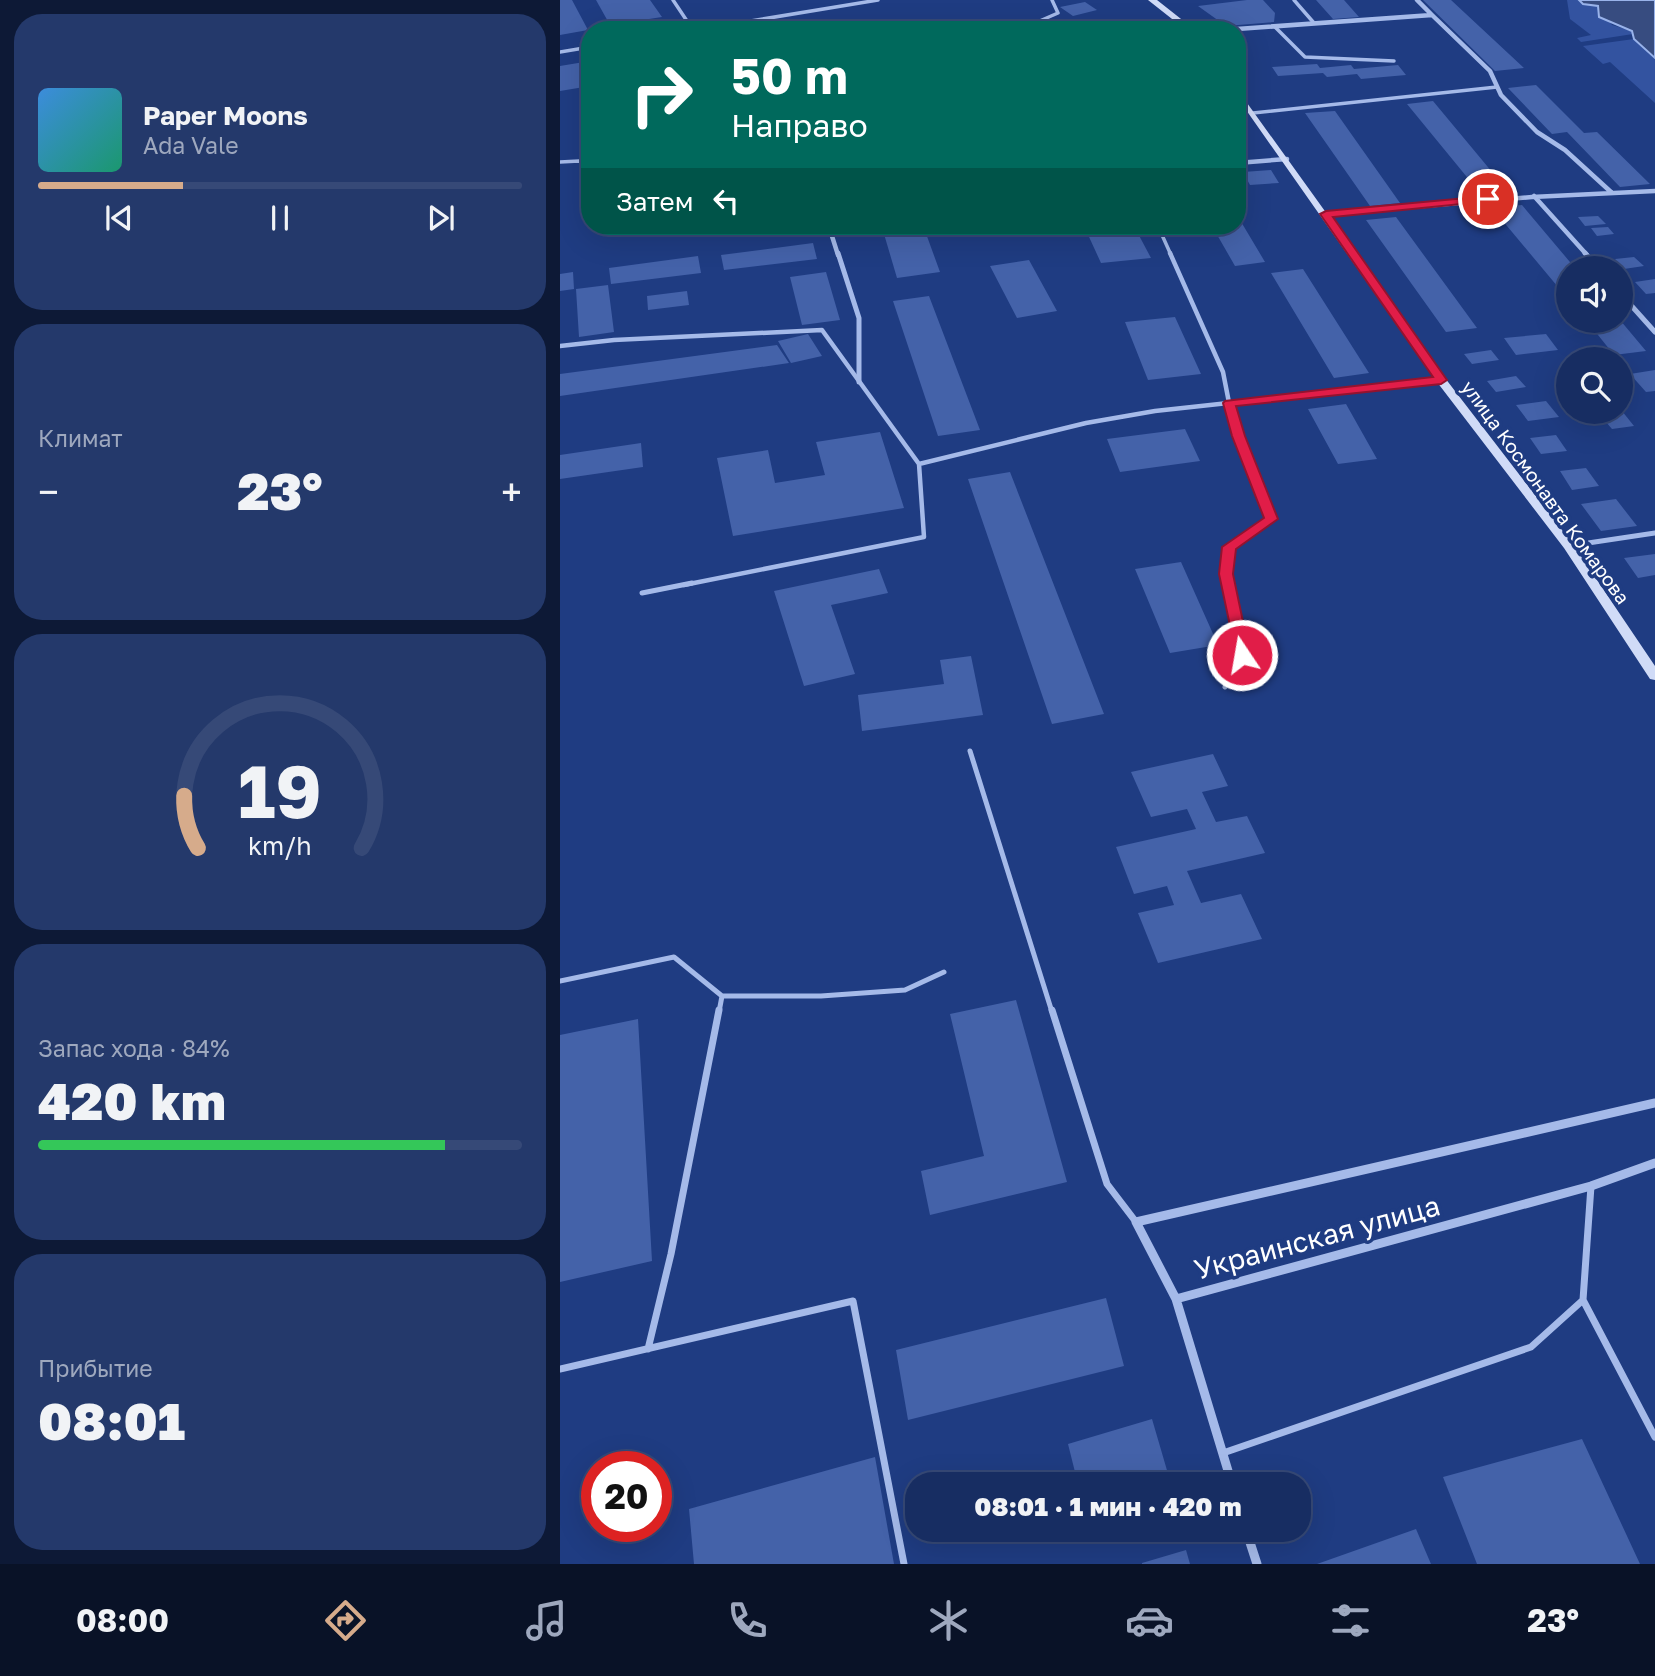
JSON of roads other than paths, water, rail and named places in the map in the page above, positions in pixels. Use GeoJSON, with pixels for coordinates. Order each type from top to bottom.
{"type":"FeatureCollection","features":[{"type":"Feature","properties":{"kind":"main road"},"geometry":{"type":"LineString","coordinates":[[1152,0],[1179,21]]}},
{"type":"Feature","properties":{"kind":"main road","name":"улица Космонавта Комарова"},"geometry":{"type":"LineString","coordinates":[[1246,103],[1441,380],[1568,546],[1655,676]]}},
{"type":"Feature","properties":{"kind":"street"},"geometry":{"type":"LineString","coordinates":[[1417,0],[1490,71],[1497,87],[1537,132],[1565,150],[1611,192]]}},
{"type":"Feature","properties":{"kind":"street"},"geometry":{"type":"LineString","coordinates":[[1246,28],[1432,15]]}},
{"type":"Feature","properties":{"kind":"street"},"geometry":{"type":"LineString","coordinates":[[1246,162],[1287,159]]}},
{"type":"Feature","properties":{"kind":"street"},"geometry":{"type":"LineString","coordinates":[[1326,214],[1534,195],[1655,191]]}},
{"type":"Feature","properties":{"kind":"street"},"geometry":{"type":"LineString","coordinates":[[1534,195],[1587,256]]}},
{"type":"Feature","properties":{"kind":"street"},"geometry":{"type":"LineString","coordinates":[[832,235],[859,318],[859,382]]}},
{"type":"Feature","properties":{"kind":"street"},"geometry":{"type":"LineString","coordinates":[[1633,307],[1655,332]]}},
{"type":"Feature","properties":{"kind":"street"},"geometry":{"type":"LineString","coordinates":[[1568,546],[1655,533]]}},
{"type":"Feature","properties":{"kind":"street"},"geometry":{"type":"LineString","coordinates":[[1176,1299],[1136,1222],[1655,1102]]}},
{"type":"Feature","properties":{"kind":"street","name":"Украинская улица"},"geometry":{"type":"LineString","coordinates":[[1229,1472],[1176,1299],[1591,1186],[1655,1163]]}},
{"type":"Feature","properties":{"kind":"street"},"geometry":{"type":"LineString","coordinates":[[1250,1542],[1257,1564]]}},
{"type":"Feature","properties":{"kind":"lane"},"geometry":{"type":"LineString","coordinates":[[673,0],[688,21]]}},
{"type":"Feature","properties":{"kind":"lane"},"geometry":{"type":"LineString","coordinates":[[749,21],[878,0]]}},
{"type":"Feature","properties":{"kind":"lane"},"geometry":{"type":"LineString","coordinates":[[1040,21],[1058,13],[1052,0]]}},
{"type":"Feature","properties":{"kind":"lane"},"geometry":{"type":"LineString","coordinates":[[1294,0],[1314,23]]}},
{"type":"Feature","properties":{"kind":"lane"},"geometry":{"type":"LineString","coordinates":[[1274,26],[1306,57],[1394,61]]}},
{"type":"Feature","properties":{"kind":"lane"},"geometry":{"type":"LineString","coordinates":[[560,52],[581,48]]}},
{"type":"Feature","properties":{"kind":"lane"},"geometry":{"type":"LineString","coordinates":[[1253,113],[1497,87]]}},
{"type":"Feature","properties":{"kind":"lane"},"geometry":{"type":"LineString","coordinates":[[560,162],[581,162]]}},
{"type":"Feature","properties":{"kind":"lane"},"geometry":{"type":"LineString","coordinates":[[1162,235],[1223,372],[1235,427],[1271,519],[1229,547],[1226,574],[1242,655],[1225,687]]}},
{"type":"Feature","properties":{"kind":"lane"},"geometry":{"type":"LineString","coordinates":[[560,346],[614,340],[822,330],[919,464],[924,537],[642,593]]}},
{"type":"Feature","properties":{"kind":"lane"},"geometry":{"type":"LineString","coordinates":[[919,464],[1086,423],[1155,411],[1441,380]]}},
{"type":"Feature","properties":{"kind":"lane"},"geometry":{"type":"LineString","coordinates":[[970,751],[1107,1184],[1136,1222]]}},
{"type":"Feature","properties":{"kind":"lane"},"geometry":{"type":"LineString","coordinates":[[560,981],[674,957],[722,996],[821,996],[905,990],[944,972]]}},
{"type":"Feature","properties":{"kind":"lane"},"geometry":{"type":"LineString","coordinates":[[648,1349],[671,1254],[722,996]]}},
{"type":"Feature","properties":{"kind":"lane"},"geometry":{"type":"LineString","coordinates":[[1591,1186],[1583,1300],[1655,1437]]}},
{"type":"Feature","properties":{"kind":"lane"},"geometry":{"type":"LineString","coordinates":[[1223,1453],[1531,1347],[1583,1300]]}},
{"type":"Feature","properties":{"kind":"lane"},"geometry":{"type":"LineString","coordinates":[[560,1369],[853,1301],[904,1564]]}}]}
